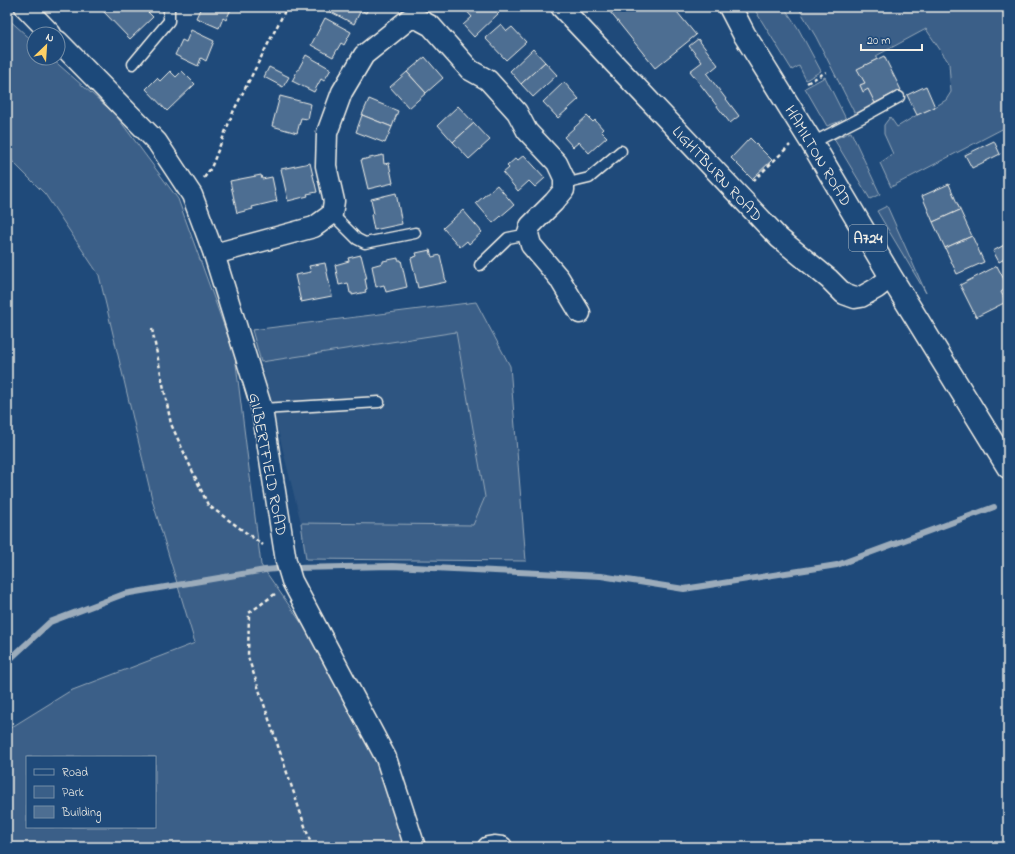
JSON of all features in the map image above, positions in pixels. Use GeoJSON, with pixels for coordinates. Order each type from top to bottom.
{"type":"FeatureCollection","features":[{"type":"Feature","properties":{"kind":"main road","name":"HAMILTON ROAD"},"geometry":{"type":"LineString","coordinates":[[730,7],[744,34],[1008,467]]}},
{"type":"Feature","properties":{"kind":"street"},"geometry":{"type":"LineString","coordinates":[[25,7],[43,26]]}},
{"type":"Feature","properties":{"kind":"street","name":"LIGHTBURN ROAD"},"geometry":{"type":"LineString","coordinates":[[561,7],[779,238],[829,279],[844,294],[854,298],[861,297],[877,288],[891,277]]}},
{"type":"Feature","properties":{"kind":"street"},"geometry":{"type":"LineString","coordinates":[[214,254],[314,227],[332,214],[334,201],[326,166],[327,133],[342,92],[364,56],[418,13],[470,70],[488,80],[517,112],[527,131],[557,163],[564,178],[564,190],[530,226],[528,234],[531,245],[559,278],[580,313]]}},
{"type":"Feature","properties":{"kind":"street","name":"GILBERTFIELD ROAD"},"geometry":{"type":"LineString","coordinates":[[66,49],[157,142],[192,195],[214,254],[262,409],[286,561],[292,581],[386,758],[415,847]]}},
{"type":"Feature","properties":{"kind":"street"},"geometry":{"type":"LineString","coordinates":[[488,847],[502,847]]}},
{"type":"Feature","properties":{"kind":"lane"},"geometry":{"type":"LineString","coordinates":[[133,64],[169,21],[169,7]]}},
{"type":"Feature","properties":{"kind":"lane"},"geometry":{"type":"LineString","coordinates":[[808,137],[860,119],[899,97]]}},
{"type":"Feature","properties":{"kind":"lane"},"geometry":{"type":"LineString","coordinates":[[564,184],[589,178],[621,151]]}},
{"type":"Feature","properties":{"kind":"lane"},"geometry":{"type":"LineString","coordinates":[[332,214],[357,239],[365,243],[415,233]]}},
{"type":"Feature","properties":{"kind":"lane"},"geometry":{"type":"LineString","coordinates":[[480,265],[508,238],[528,234]]}},
{"type":"Feature","properties":{"kind":"lane"},"geometry":{"type":"LineString","coordinates":[[262,409],[379,402]]}},
{"type":"Feature","properties":{"kind":"path"},"geometry":{"type":"LineString","coordinates":[[192,195],[211,168],[234,110],[287,7]]}},
{"type":"Feature","properties":{"kind":"path"},"geometry":{"type":"LineString","coordinates":[[807,83],[826,72]]}},
{"type":"Feature","properties":{"kind":"path"},"geometry":{"type":"LineString","coordinates":[[739,195],[808,137]]}},
{"type":"Feature","properties":{"kind":"path"},"geometry":{"type":"LineString","coordinates":[[152,329],[171,424],[208,505],[286,561]]}},
{"type":"Feature","properties":{"kind":"path"},"geometry":{"type":"LineString","coordinates":[[292,581],[249,613],[248,657],[312,847]]}},
{"type":"Feature","properties":{"kind":"shaded area"},"geometry":{"type":"Polygon","coordinates":[[[456,332],[485,497],[473,525],[301,523],[261,362],[456,332]]]}},
{"type":"Feature","properties":{"kind":"green space"},"geometry":{"type":"Polygon","coordinates":[[[753,7],[784,7],[798,28],[821,71],[806,80],[799,66],[792,70],[753,7]]]}},
{"type":"Feature","properties":{"kind":"green space"},"geometry":{"type":"Polygon","coordinates":[[[798,7],[1008,7],[1008,126],[891,187],[880,163],[893,154],[884,134],[884,125],[890,117],[897,127],[946,100],[951,92],[949,63],[926,29],[876,56],[877,59],[858,69],[865,83],[860,85],[863,91],[868,89],[875,103],[855,114],[816,37],[798,7]]]}},
{"type":"Feature","properties":{"kind":"green space"},"geometry":{"type":"Polygon","coordinates":[[[7,18],[26,35],[26,66],[60,66],[115,114],[178,199],[235,356],[261,565],[307,631],[373,755],[402,829],[406,847],[7,847],[7,730],[70,691],[195,643],[153,503],[99,275],[45,194],[7,156],[7,18]]]}},
{"type":"Feature","properties":{"kind":"green space"},"geometry":{"type":"Polygon","coordinates":[[[825,77],[846,119],[827,126],[805,88],[825,77]]]}},
{"type":"Feature","properties":{"kind":"green space"},"geometry":{"type":"Polygon","coordinates":[[[851,132],[880,194],[870,199],[834,139],[851,132]]]}},
{"type":"Feature","properties":{"kind":"green space"},"geometry":{"type":"Polygon","coordinates":[[[887,206],[926,293],[877,211],[887,206]]]}},
{"type":"Feature","properties":{"kind":"green space"},"geometry":{"type":"Polygon","coordinates":[[[476,302],[510,366],[526,561],[306,559],[301,523],[473,525],[485,497],[456,332],[261,362],[252,330],[476,302]]]}},
{"type":"Feature","properties":{"kind":"building"},"geometry":{"type":"Polygon","coordinates":[[[107,7],[137,7],[140,10],[143,7],[153,17],[130,39],[103,11],[107,7]]]}},
{"type":"Feature","properties":{"kind":"building"},"geometry":{"type":"Polygon","coordinates":[[[201,7],[232,7],[226,20],[223,18],[219,28],[196,18],[201,7]]]}},
{"type":"Feature","properties":{"kind":"building"},"geometry":{"type":"Polygon","coordinates":[[[331,7],[369,7],[366,13],[361,10],[354,24],[329,11],[331,7]]]}},
{"type":"Feature","properties":{"kind":"building"},"geometry":{"type":"Polygon","coordinates":[[[463,7],[495,7],[494,8],[499,13],[474,37],[463,25],[472,17],[463,7]]]}},
{"type":"Feature","properties":{"kind":"building"},"geometry":{"type":"Polygon","coordinates":[[[606,7],[673,7],[696,35],[655,68],[606,7]]]}},
{"type":"Feature","properties":{"kind":"building"},"geometry":{"type":"Polygon","coordinates":[[[325,18],[351,32],[344,45],[341,43],[333,57],[311,45],[325,18]]]}},
{"type":"Feature","properties":{"kind":"building"},"geometry":{"type":"Polygon","coordinates":[[[501,24],[507,31],[512,27],[526,42],[506,60],[485,38],[501,24]]]}},
{"type":"Feature","properties":{"kind":"building"},"geometry":{"type":"Polygon","coordinates":[[[191,30],[214,41],[206,61],[201,58],[198,66],[175,55],[182,40],[186,42],[191,30]]]}},
{"type":"Feature","properties":{"kind":"building"},"geometry":{"type":"Polygon","coordinates":[[[698,39],[718,65],[707,74],[739,116],[730,123],[690,71],[702,62],[689,46],[698,39]]]}},
{"type":"Feature","properties":{"kind":"building"},"geometry":{"type":"Polygon","coordinates":[[[533,49],[545,62],[521,84],[510,71],[533,49]]]}},
{"type":"Feature","properties":{"kind":"building"},"geometry":{"type":"Polygon","coordinates":[[[306,55],[331,69],[324,81],[321,79],[314,92],[292,81],[306,55]]]}},
{"type":"Feature","properties":{"kind":"building"},"geometry":{"type":"Polygon","coordinates":[[[884,56],[901,90],[875,103],[868,89],[863,92],[860,85],[865,83],[857,69],[884,56]]]}},
{"type":"Feature","properties":{"kind":"building"},"geometry":{"type":"Polygon","coordinates":[[[425,57],[443,78],[426,93],[407,72],[425,57]]]}},
{"type":"Feature","properties":{"kind":"building"},"geometry":{"type":"Polygon","coordinates":[[[545,62],[557,75],[533,97],[521,84],[545,62]]]}},
{"type":"Feature","properties":{"kind":"building"},"geometry":{"type":"Polygon","coordinates":[[[269,67],[289,77],[283,87],[264,77],[269,67]]]}},
{"type":"Feature","properties":{"kind":"building"},"geometry":{"type":"Polygon","coordinates":[[[170,71],[176,77],[182,71],[195,84],[167,111],[146,89],[157,78],[160,81],[170,71]]]}},
{"type":"Feature","properties":{"kind":"building"},"geometry":{"type":"Polygon","coordinates":[[[407,72],[426,93],[409,108],[390,87],[407,72]]]}},
{"type":"Feature","properties":{"kind":"building"},"geometry":{"type":"Polygon","coordinates":[[[564,82],[579,99],[558,118],[543,102],[564,82]]]}},
{"type":"Feature","properties":{"kind":"building"},"geometry":{"type":"Polygon","coordinates":[[[926,86],[935,107],[917,115],[907,95],[926,86]]]}},
{"type":"Feature","properties":{"kind":"building"},"geometry":{"type":"Polygon","coordinates":[[[280,96],[311,104],[308,119],[301,118],[297,133],[272,126],[280,96]]]}},
{"type":"Feature","properties":{"kind":"building"},"geometry":{"type":"Polygon","coordinates":[[[369,99],[398,111],[392,127],[362,115],[369,99]]]}},
{"type":"Feature","properties":{"kind":"building"},"geometry":{"type":"Polygon","coordinates":[[[458,106],[474,123],[453,142],[438,125],[458,106]]]}},
{"type":"Feature","properties":{"kind":"building"},"geometry":{"type":"Polygon","coordinates":[[[362,115],[392,127],[385,143],[356,132],[362,115]]]}},
{"type":"Feature","properties":{"kind":"building"},"geometry":{"type":"Polygon","coordinates":[[[587,116],[593,122],[595,120],[603,129],[601,131],[607,137],[589,153],[579,142],[573,147],[564,137],[587,116]]]}},
{"type":"Feature","properties":{"kind":"building"},"geometry":{"type":"Polygon","coordinates":[[[474,123],[490,140],[469,159],[453,142],[474,123]]]}},
{"type":"Feature","properties":{"kind":"building"},"geometry":{"type":"Polygon","coordinates":[[[750,138],[772,160],[752,179],[731,158],[750,138]]]}},
{"type":"Feature","properties":{"kind":"building"},"geometry":{"type":"Polygon","coordinates":[[[994,141],[1000,154],[972,168],[965,155],[994,141]]]}},
{"type":"Feature","properties":{"kind":"building"},"geometry":{"type":"Polygon","coordinates":[[[383,155],[384,164],[389,163],[393,183],[368,189],[361,160],[383,155]]]}},
{"type":"Feature","properties":{"kind":"building"},"geometry":{"type":"Polygon","coordinates":[[[524,155],[545,178],[535,187],[529,181],[518,191],[503,173],[509,168],[507,166],[516,158],[518,160],[524,155]]]}},
{"type":"Feature","properties":{"kind":"building"},"geometry":{"type":"Polygon","coordinates":[[[310,163],[317,192],[288,201],[281,169],[310,163]]]}},
{"type":"Feature","properties":{"kind":"building"},"geometry":{"type":"Polygon","coordinates":[[[261,175],[262,179],[272,177],[277,201],[252,207],[253,209],[237,213],[230,181],[261,175]]]}},
{"type":"Feature","properties":{"kind":"building"},"geometry":{"type":"Polygon","coordinates":[[[949,184],[960,210],[933,222],[922,196],[949,184]]]}},
{"type":"Feature","properties":{"kind":"building"},"geometry":{"type":"Polygon","coordinates":[[[497,185],[514,205],[493,223],[476,203],[497,185]]]}},
{"type":"Feature","properties":{"kind":"building"},"geometry":{"type":"Polygon","coordinates":[[[396,193],[402,224],[374,230],[371,215],[374,214],[371,199],[396,193]]]}},
{"type":"Feature","properties":{"kind":"building"},"geometry":{"type":"Polygon","coordinates":[[[463,210],[482,232],[469,244],[467,241],[460,247],[443,228],[463,210]]]}},
{"type":"Feature","properties":{"kind":"building"},"geometry":{"type":"Polygon","coordinates":[[[960,210],[972,236],[945,248],[933,222],[960,210]]]}},
{"type":"Feature","properties":{"kind":"building"},"geometry":{"type":"Polygon","coordinates":[[[972,236],[984,262],[957,274],[945,248],[972,236]]]}},
{"type":"Feature","properties":{"kind":"building"},"geometry":{"type":"Polygon","coordinates":[[[1008,243],[1008,257],[999,262],[993,251],[1008,243]]]}},
{"type":"Feature","properties":{"kind":"building"},"geometry":{"type":"Polygon","coordinates":[[[430,250],[432,257],[440,255],[446,282],[418,288],[411,258],[417,256],[416,253],[430,250]]]}},
{"type":"Feature","properties":{"kind":"building"},"geometry":{"type":"Polygon","coordinates":[[[361,255],[367,279],[365,279],[367,289],[365,290],[366,292],[352,295],[352,293],[350,293],[348,283],[339,285],[335,265],[349,261],[348,258],[361,255]]]}},
{"type":"Feature","properties":{"kind":"building"},"geometry":{"type":"Polygon","coordinates":[[[398,258],[398,260],[401,260],[407,287],[386,292],[384,285],[376,287],[372,266],[383,263],[383,261],[398,258]]]}},
{"type":"Feature","properties":{"kind":"building"},"geometry":{"type":"Polygon","coordinates":[[[325,263],[332,296],[301,302],[295,275],[311,272],[309,266],[325,263]]]}},
{"type":"Feature","properties":{"kind":"building"},"geometry":{"type":"Polygon","coordinates":[[[997,266],[1008,287],[1001,292],[1006,302],[976,317],[960,285],[997,266]]]}},
{"type":"Feature","properties":{"kind":"waterway"},"geometry":{"type":"LineString","coordinates":[[296,568],[392,566],[601,576],[684,589],[837,565],[994,507]]}},
{"type":"Feature","properties":{"kind":"waterway"},"geometry":{"type":"LineString","coordinates":[[7,662],[50,622],[124,594],[276,569]]}}]}
